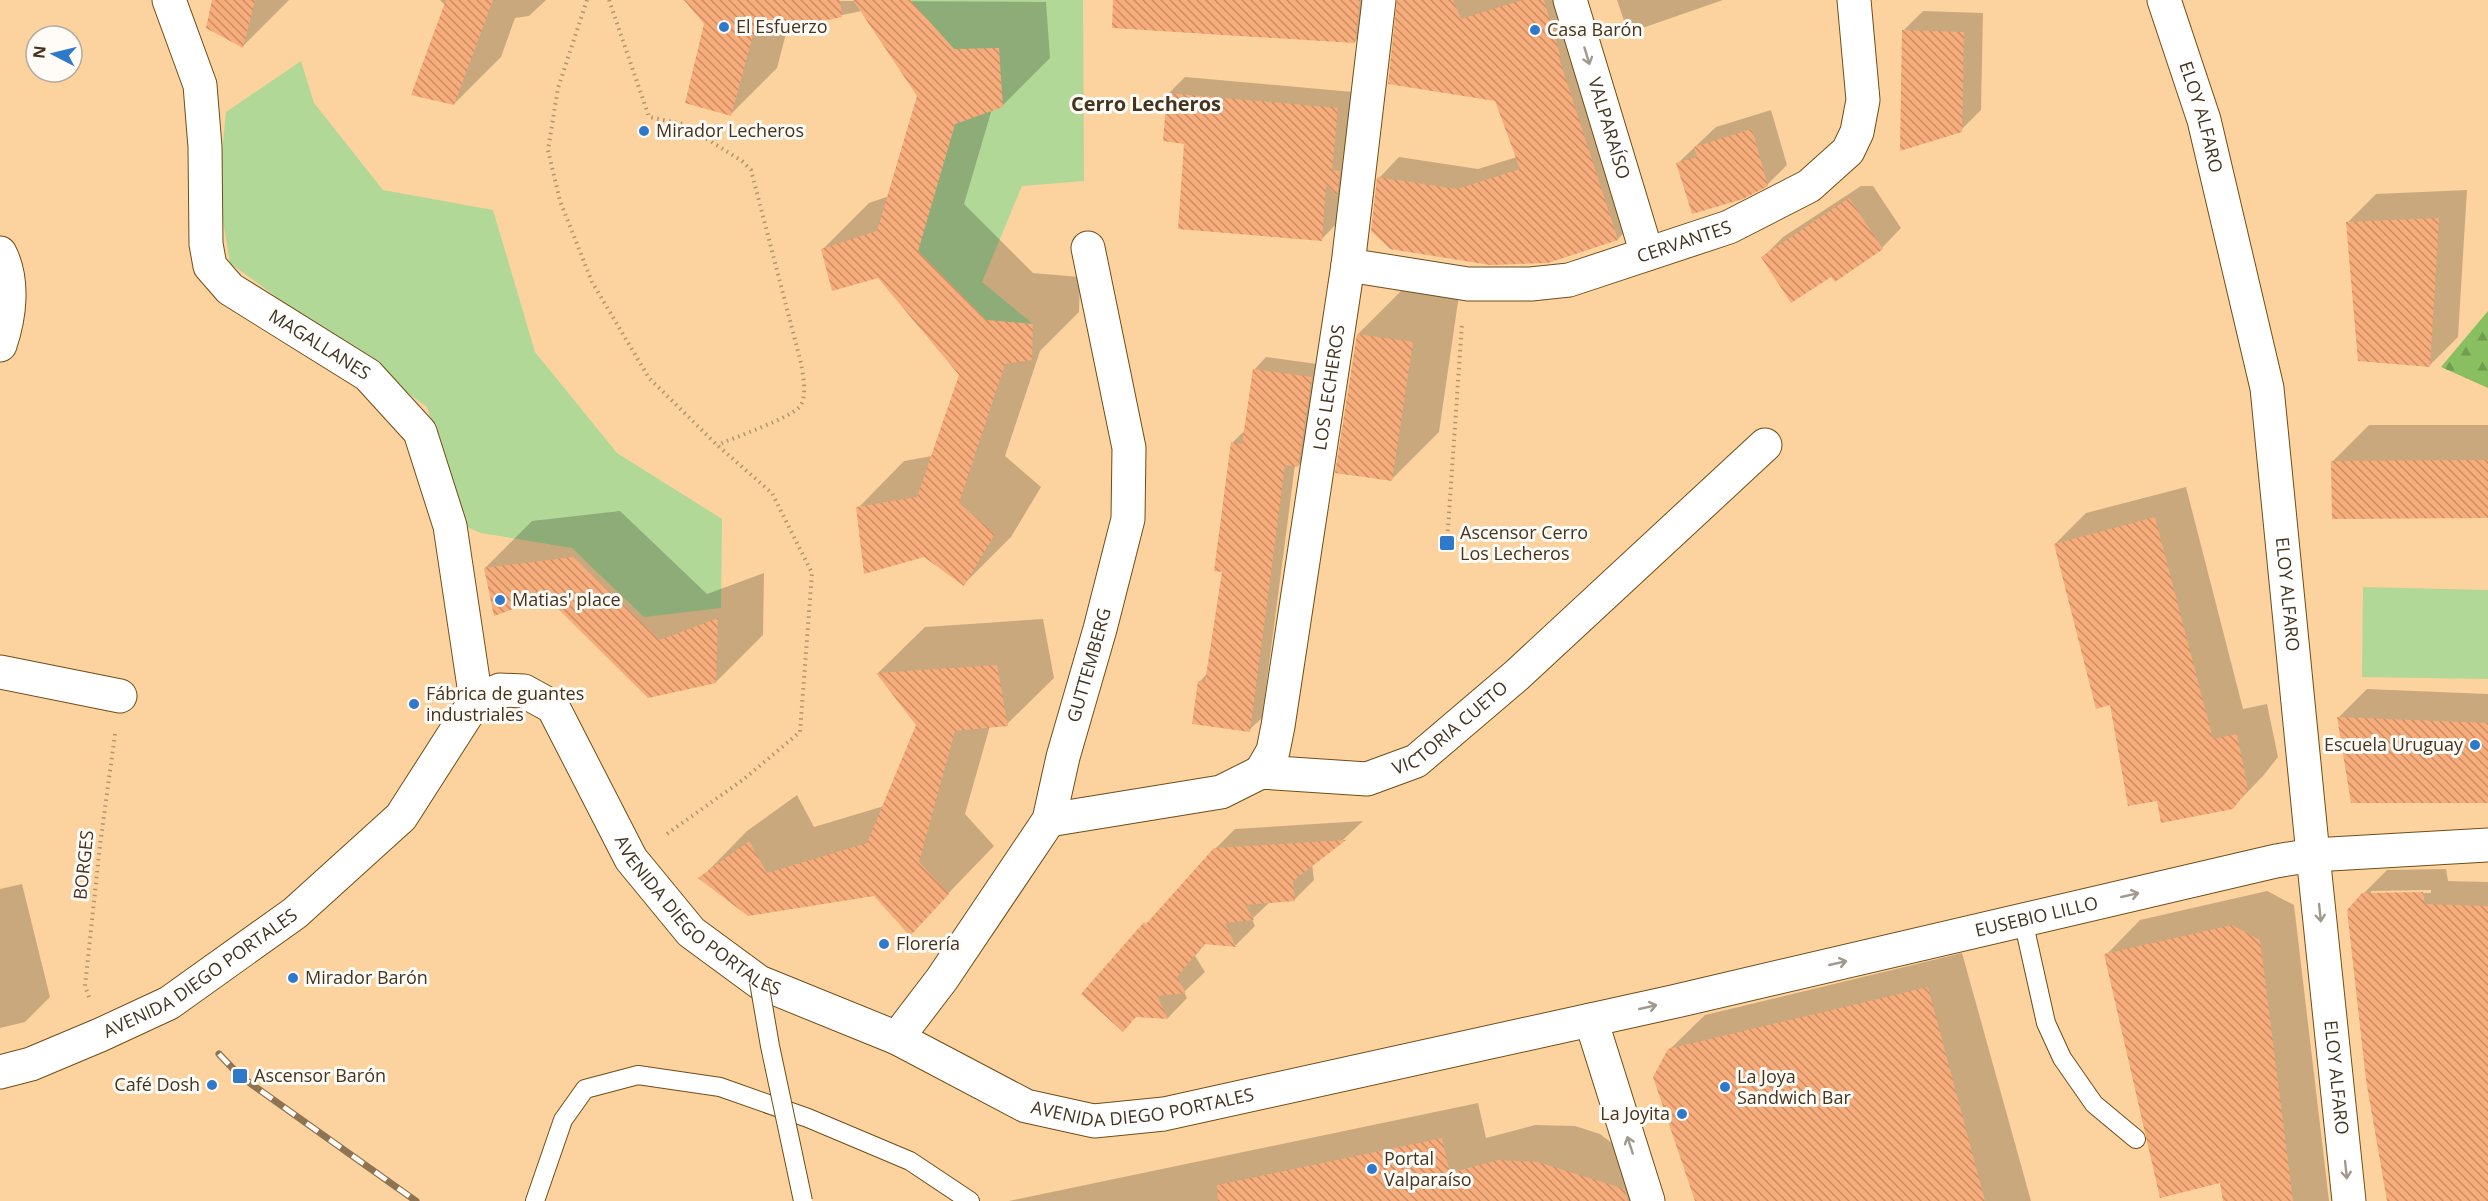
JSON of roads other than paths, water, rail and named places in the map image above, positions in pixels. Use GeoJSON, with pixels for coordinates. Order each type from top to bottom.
{"type":"FeatureCollection","features":[{"type":"Feature","properties":{"kind":"street","name":"MAGALLANES"},"geometry":{"type":"LineString","coordinates":[[169,0],[200,85],[205,147],[206,244],[210,266],[230,289],[368,375],[420,432],[450,526],[476,700]]}},
{"type":"Feature","properties":{"kind":"street","name":"LOS LECHEROS"},"geometry":{"type":"LineString","coordinates":[[1261,772],[1274,751],[1278,726],[1348,265],[1379,0]]}},
{"type":"Feature","properties":{"kind":"street","name":"VALPARAÍSO"},"geometry":{"type":"LineString","coordinates":[[1570,0],[1647,254]]}},
{"type":"Feature","properties":{"kind":"street","name":"CERVANTES"},"geometry":{"type":"LineString","coordinates":[[1348,265],[1468,284],[1531,284],[1569,280],[1729,226],[1809,186],[1848,151],[1857,132],[1863,100],[1854,0]]}},
{"type":"Feature","properties":{"kind":"street","name":"ELOY ALFARO"},"geometry":{"type":"LineString","coordinates":[[2164,0],[2204,120],[2267,388],[2349,1201]]}},
{"type":"Feature","properties":{"kind":"street","name":"GUTTEMBERG"},"geometry":{"type":"LineString","coordinates":[[897,1038],[942,979],[1049,820],[1063,757],[1100,629],[1128,519],[1129,448],[1088,248]]}},
{"type":"Feature","properties":{"kind":"street"},"geometry":{"type":"LineString","coordinates":[[0,253],[5,262],[10,290],[0,345]]}},
{"type":"Feature","properties":{"kind":"street","name":"VICTORIA CUETO"},"geometry":{"type":"LineString","coordinates":[[1261,772],[1367,779],[1416,761],[1517,675],[1765,445]]}},
{"type":"Feature","properties":{"kind":"street"},"geometry":{"type":"LineString","coordinates":[[0,672],[120,696]]}},
{"type":"Feature","properties":{"kind":"street","name":"AVENIDA DIEGO PORTALES"},"geometry":{"type":"LineString","coordinates":[[0,1072],[31,1064],[169,1003],[295,913],[401,817],[476,700],[500,690],[524,691],[553,707],[632,859],[691,932],[759,982],[897,1038],[1026,1106],[1094,1121],[1164,1114],[1591,1020]]}},
{"type":"Feature","properties":{"kind":"street"},"geometry":{"type":"LineString","coordinates":[[1049,820],[1221,792],[1261,772]]}},
{"type":"Feature","properties":{"kind":"street","name":"EUSEBIO LILLO"},"geometry":{"type":"LineString","coordinates":[[1591,1020],[2276,861],[2313,855],[2488,845]]}},
{"type":"Feature","properties":{"kind":"street"},"geometry":{"type":"LineString","coordinates":[[1591,1020],[1648,1201]]}},
{"type":"Feature","properties":{"kind":"lane"},"geometry":{"type":"LineString","coordinates":[[2023,920],[2046,1023],[2062,1058],[2094,1104],[2136,1139]]}},
{"type":"Feature","properties":{"kind":"lane"},"geometry":{"type":"LineString","coordinates":[[759,982],[770,1046],[803,1201]]}},
{"type":"Feature","properties":{"kind":"lane"},"geometry":{"type":"LineString","coordinates":[[535,1201],[562,1120],[585,1089],[638,1075],[720,1087],[807,1118],[910,1161],[970,1201]]}},
{"type":"Feature","properties":{"kind":"railway"},"geometry":{"type":"LineString","coordinates":[[219,1054],[240,1076],[416,1201]]}},
{"type":"Feature","properties":{"kind":"place","name":"El Esfuerzo"},"geometry":{"type":"Point","coordinates":[724,27]}},
{"type":"Feature","properties":{"kind":"place","name":"Casa Barón"},"geometry":{"type":"Point","coordinates":[1535,30]}},
{"type":"Feature","properties":{"kind":"place","name":"Mirador Lecheros"},"geometry":{"type":"Point","coordinates":[644,131]}},
{"type":"Feature","properties":{"kind":"place","name":"Ascensor Cerro Los Lecheros"},"geometry":{"type":"Point","coordinates":[1447,543]}},
{"type":"Feature","properties":{"kind":"place","name":"Matias' place"},"geometry":{"type":"Point","coordinates":[500,600]}},
{"type":"Feature","properties":{"kind":"place","name":"Fábrica de guantes industriales"},"geometry":{"type":"Point","coordinates":[414,704]}},
{"type":"Feature","properties":{"kind":"place","name":"Escuela Uruguay"},"geometry":{"type":"Point","coordinates":[2475,745]}},
{"type":"Feature","properties":{"kind":"place","name":"Florería"},"geometry":{"type":"Point","coordinates":[884,944]}},
{"type":"Feature","properties":{"kind":"place","name":"Mirador Barón"},"geometry":{"type":"Point","coordinates":[293,978]}},
{"type":"Feature","properties":{"kind":"place","name":"Ascensor Barón"},"geometry":{"type":"Point","coordinates":[240,1076]}},
{"type":"Feature","properties":{"kind":"place","name":"Café Dosh"},"geometry":{"type":"Point","coordinates":[212,1085]}},
{"type":"Feature","properties":{"kind":"place","name":"La Joya Sandwich Bar"},"geometry":{"type":"Point","coordinates":[1725,1087]}},
{"type":"Feature","properties":{"kind":"place","name":"La Joyita"},"geometry":{"type":"Point","coordinates":[1682,1114]}},
{"type":"Feature","properties":{"kind":"place","name":"Portal Valparaíso"},"geometry":{"type":"Point","coordinates":[1372,1169]}},
{"type":"Feature","properties":{"kind":"district","name":"Cerro Lecheros"},"geometry":{"type":"Point","coordinates":[1146,104]}}]}
